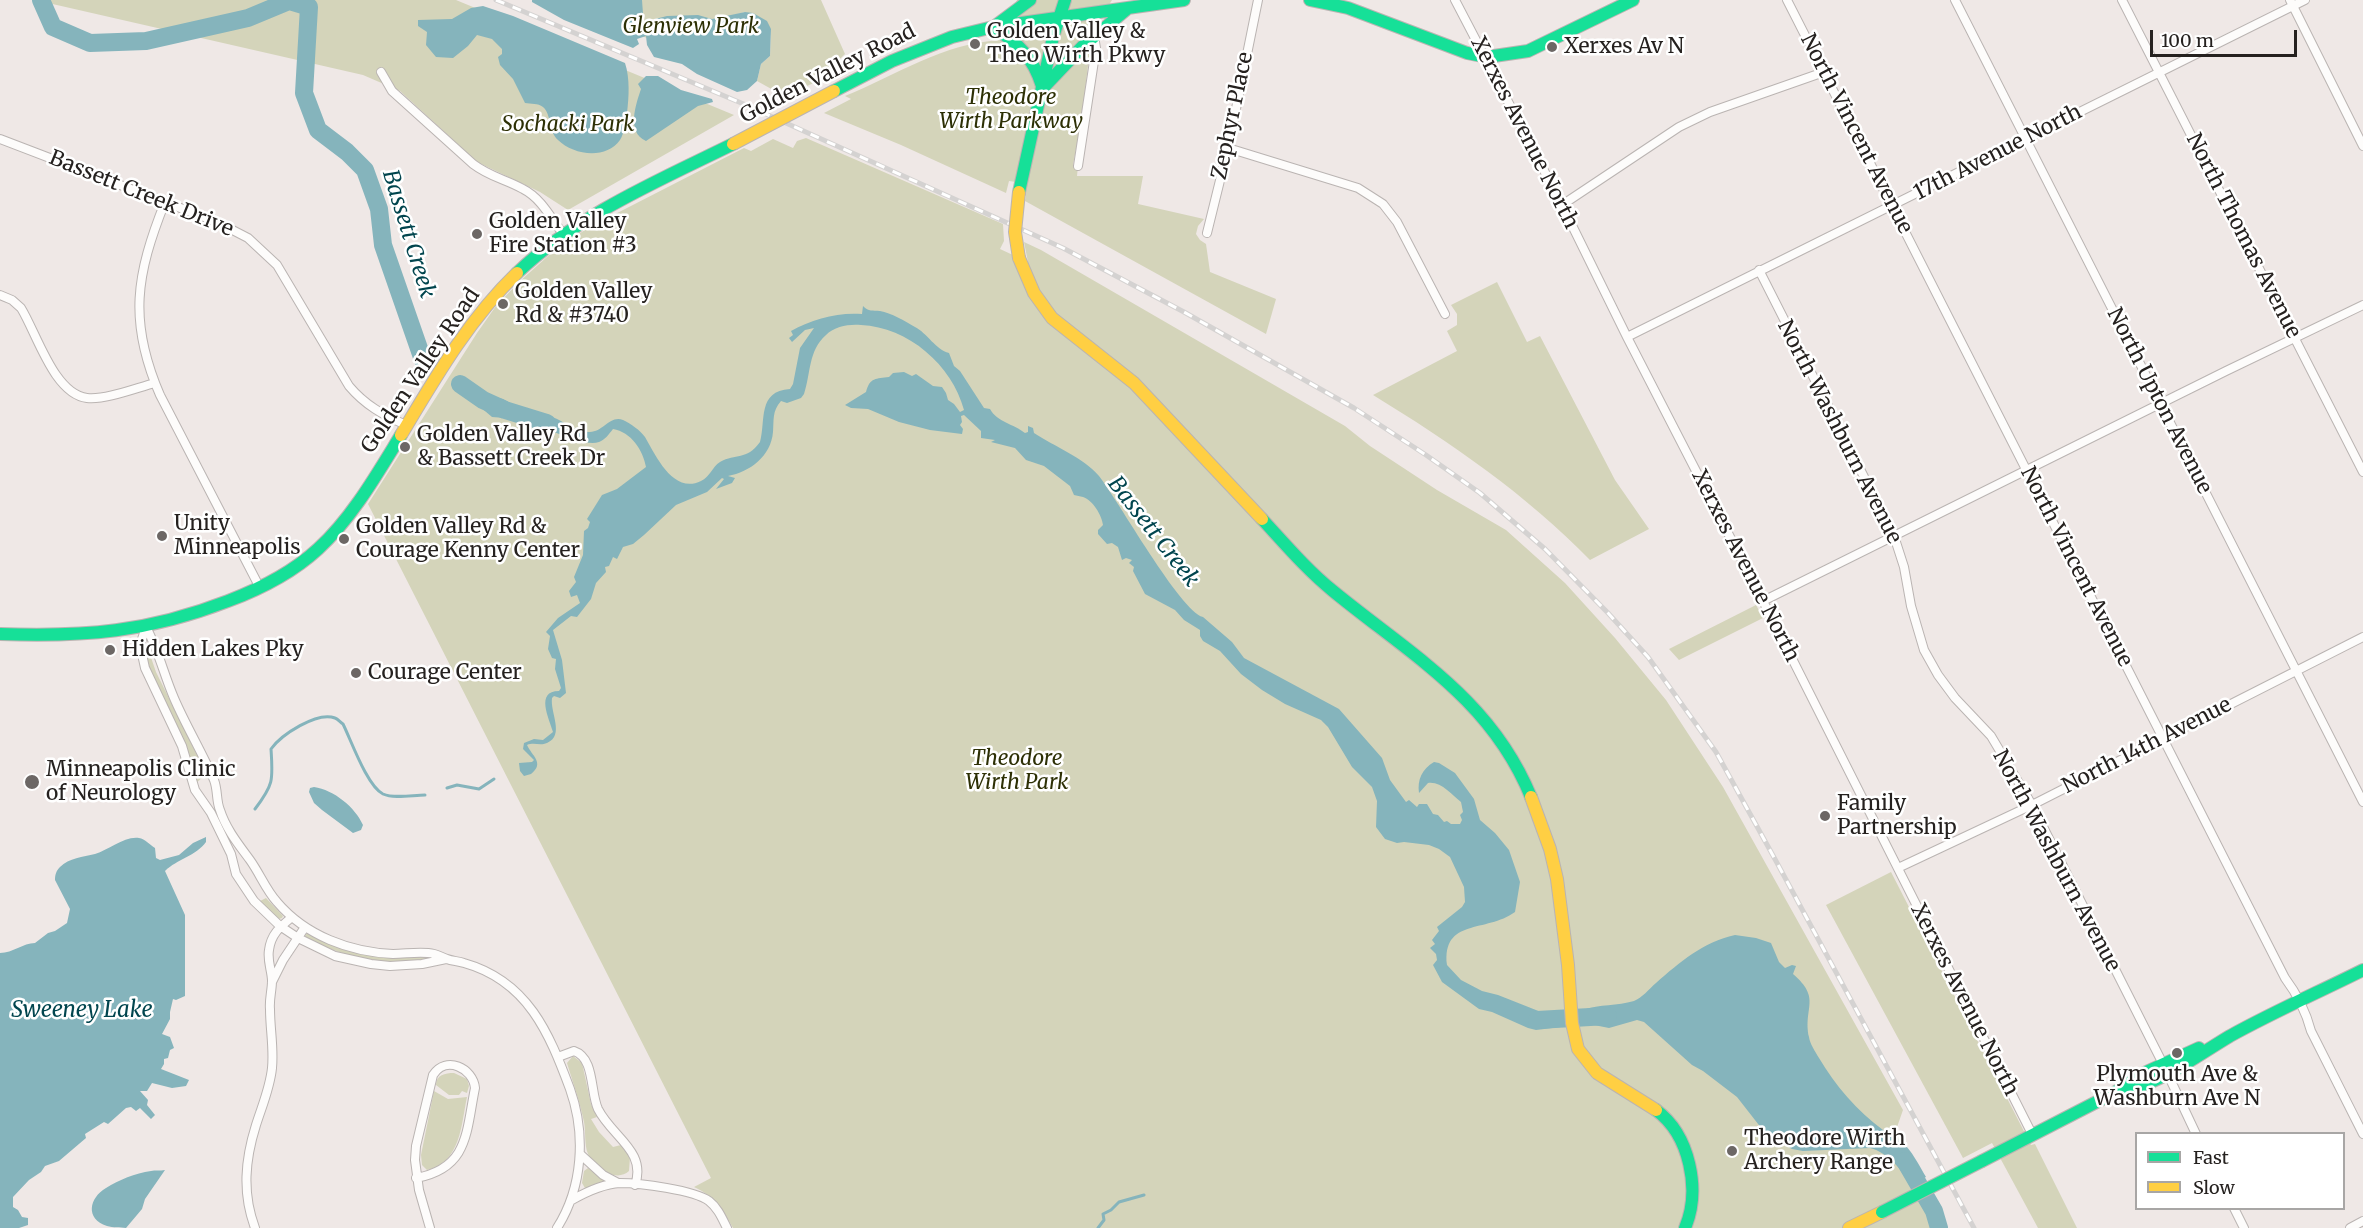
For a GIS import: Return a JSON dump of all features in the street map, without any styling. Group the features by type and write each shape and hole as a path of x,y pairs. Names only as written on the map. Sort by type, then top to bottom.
{"street":[{"path":"1030,0 993,27 1025,50 1038,72 1042,89"},
{"path":"1065,0 1058,18 1019,192 1015,232 1019,258 1034,293 1052,318 1134,383 1319,579 1341,599 1438,672 1469,702 1495,733 1531,795 1551,852 1566,937 1573,1028 1578,1047 1594,1070 1661,1114 1676,1131 1692,1178 1691,1211 1685,1228"},
{"name":"Golden Valley Road","path":"0,634 88,634 146,627 212,608 260,588 298,565 335,531 363,493 482,310 508,281 563,234 603,210 923,47 993,27 1058,18 1127,3 1184,0"},
{"name":"Zephyr Place","path":"1207,232 1228,148 1258,0"},
{"path":"1310,0 1348,8 1467,53 1486,57 1528,51 1626,2"},
{"name":"Xerxes Avenue North","path":"1455,0 1562,205 2032,1134"},
{"name":"North Vincent Avenue","path":"1787,0 2285,978 2300,1002 2311,1031 2363,1134"},
{"name":"North Upton Avenue","path":"1955,0 2363,802"},
{"name":"North Thomas Avenue","path":"2122,0 2363,471"},
{"name":"17th Avenue North","path":"1627,337 2159,72 2291,3 2305,0"},
{"path":"1042,89 1127,3"},
{"path":"2291,3 2363,146"},
{"path":"1078,166 1096,48 1094,36"},
{"path":"381,72 392,91 451,146 486,173 522,188 532,195 563,234"},
{"path":"1562,205 1679,127 1710,112 1824,72"},
{"name":"Bassett Creek Drive","path":"0,139 231,228 264,250 283,274 349,386 375,411 406,425"},
{"path":"1228,148 1344,183 1366,192 1383,204 1397,222 1444,314"},
{"path":"165,202 143,267 139,319 143,346 155,383 260,588"},
{"name":"North Washburn Avenue","path":"1759,270 1894,536 1924,650 1938,675 1955,698 1991,736 2032,805 2195,1132"},
{"path":"0,295 12,300 21,308 57,377 75,395 88,398 100,397 155,383"},
{"path":"1763,601 2363,305"},
{"path":"146,627 154,642 175,700 213,778 219,809 239,847 250,860 267,889 292,917 305,927 333,941 361,950 399,954 433,953 481,970 499,979 518,994 547,1030 578,1117 580,1154 572,1200 557,1228"},
{"path":"146,627 140,645 145,668 182,746 195,790 211,813 231,854 236,874 247,892 280,926 298,938 335,956 371,964 406,966 447,959"},
{"name":"North 14th Avenue","path":"1898,868 2032,805 2363,637"},
{"path":"255,1228 248,1210 245,1189 246,1169 256,1126 270,1086 272,1068 273,1039 270,1009 272,982 268,952 275,931 292,917"},
{"path":"272,982 305,927"},
{"path":"1849,1228 2114,1093 2123,1085 2165,1069 2216,1041 2229,1037 2363,970"},
{"path":"558,1057 574,1051 586,1060 598,1109 635,1155 639,1174 635,1185"},
{"path":"416,1178 446,1168 456,1158 463,1144 475,1088 474,1079 468,1071 455,1066 444,1066 436,1070 433,1075 416,1146 416,1178 430,1228"},
{"path":"580,1154 603,1175 618,1183 698,1195 715,1207 727,1228"},
{"path":"572,1200 592,1190 618,1183"},
{"path":"2235,1210 2244,1228"},
{"path":"2350,1228 2363,1221"}],"green space":[{"name":"Sochacki Park","path":"35,0 456,0 734,115 568,210 540,192 477,162 400,91 363,75"},
{"name":"Glenview Park","path":"557,0 821,0 845,54 816,82 784,96 757,81 761,64 770,56 771,29 745,12 727,17 708,64"},
{"name":"Theodore Wirth Parkway","path":"1017,0 1112,0 1092,32 1082,116 1073,165 1078,166 1077,176 1143,176 1138,204 1204,219 1198,226 1196,234 1206,244 1210,272 1276,299 1266,334 1025,201 1026,196 1014,189 1016,182 1009,181 1006,193 824,113 851,99 845,96 921,61 959,47 1001,40"},
{"name":"Theodore Wirth Park","path":"806,138 1003,224 1004,241 1000,249 1028,262 1024,242 1041,250 1345,426 1370,446 1437,490 1506,530 1565,583 1615,638 1666,700 1723,787 1903,1110 1896,1130 1948,1228 733,1228 717,1204 694,1187 711,1178 368,504 496,306 557,248 588,228 744,148 751,151 773,139 793,148 797,141"},
{"path":"1497,282 1527,342 1540,336 1615,480 1649,529 1590,560 1540,513 1487,471 1431,431 1373,395 1457,351 1447,331 1457,325 1457,314 1451,305"},
{"path":"1756,605 1763,618 1679,660 1669,649"},
{"path":"147,646 156,672 209,779 202,778 196,783 189,754 150,673 144,648"},
{"path":"1891,872 2031,1145 2035,1144 2077,1228 2038,1228 1992,1143 1963,1158 1826,905"},
{"path":"266,898 283,916 282,918 279,919 261,904 260,901"},
{"path":"308,933 357,953 387,957 427,957 429,959 397,963 350,956 306,938 305,935"},
{"path":"573,1056 582,1063 591,1104 597,1117 591,1119 613,1147 621,1145 630,1157 629,1171 624,1174 612,1175 606,1172 588,1154 585,1126 567,1063"},
{"path":"454,1073 467,1079 469,1086 467,1093 462,1091 459,1095 449,1095 436,1085 442,1075"},
{"path":"434,1091 448,1099 467,1097 461,1130 453,1151 438,1166 427,1170 422,1165 421,1155"},
{"path":"588,1168 607,1182 585,1188 582,1183 584,1171"}],"water":[{"path":"532,0 642,0 644,28 655,19 667,16 698,15 712,19 745,12 753,13 767,21 771,29 770,56 761,64 757,81 747,90 737,92 697,74 682,64 654,57 647,45 646,36 637,39 639,44 633,48 564,20"},
{"path":"483,6 513,16 625,63 629,88 627,116 620,140 614,146 607,151 589,153 572,149 558,140 546,110 539,105 525,103 513,79 500,65 498,57 502,54 502,49 492,39 477,35 453,58 436,57 426,45 427,32 418,26 418,20 452,19 471,8"},
{"path":"646,76 658,76 681,90 712,99 713,102 698,106 646,141 636,131 634,117 641,89 638,84"},
{"path":"863,306 907,322 940,349 949,353 954,366 960,371 984,408 990,409 1001,420 1025,433 1028,432 1028,426 1033,428 1034,433 1092,469 1108,489 1165,576 1193,610 1232,642 1244,658 1339,709 1382,758 1390,780 1406,802 1409,800 1417,807 1419,804 1427,804 1433,814 1438,815 1444,822 1460,824 1462,820 1460,815 1463,812 1461,802 1446,789 1437,784 1428,783 1419,793 1421,775 1434,762 1455,773 1474,799 1480,820 1509,850 1520,882 1515,912 1491,923 1459,933 1451,940 1447,950 1447,965 1461,980 1482,991 1541,1012 1560,1011 1561,1027 1536,1030 1528,1028 1492,1012 1479,1009 1442,982 1433,965 1437,960 1436,954 1430,948 1435,944 1432,940 1439,931 1437,927 1465,902 1464,887 1450,857 1429,845 1397,843 1385,839 1376,827 1377,801 1372,787 1352,767 1328,727 1321,720 1285,704 1262,690 1241,674 1220,651 1203,641 1200,630 1184,620 1175,610 1145,594 1133,571 1134,567 1129,563 1132,560 1126,558 1122,560 1118,547 1112,543 1107,544 1098,534 1098,530 1103,525 1099,513 1090,501 1074,495 1070,486 1044,466 1026,460 1015,448 991,442 995,440 981,438 981,431 964,415 961,416 960,425 963,429 962,434 930,430 899,422 868,409 851,408 845,405 866,392 869,384 874,380 889,377 893,373 904,372 912,376 916,374 933,386 942,387 948,400 960,412 964,410 949,378 926,351 895,333 878,327 847,325 826,335 813,355 804,394 801,398 787,403 781,401 776,408 771,441 758,462 744,471 728,476 735,478 732,483 716,489 724,479 722,478 707,492 676,505 633,544 623,547 617,559 613,557 609,566 605,567 606,572 596,583 591,599 577,617 571,616 553,630 562,660 566,693 560,698 554,696 552,698 556,729 552,739 544,744 527,745 537,766 531,774 524,776 520,771 519,763 534,760 523,749 524,743 534,739 543,740 553,732 547,713 546,700 547,695 561,688 555,669 556,659 552,658 548,649 550,636 546,632 558,618 580,603 577,595 571,597 569,591 576,582 574,577 583,555 584,531 590,522 587,519 602,495 617,489 646,467 635,443 619,431 613,429 599,442 582,442 523,419 525,413 538,417 552,417 585,432 595,431 614,420 623,420 643,434 666,471 674,478 691,484 701,481 720,462 750,452 760,442 768,401 779,391 790,389 800,348 814,328 805,330 792,342 789,338 793,335 791,331 825,317 862,314"},
{"path":"462,381 474,386 485,395 503,399 521,409 518,419 492,417 458,388"},
{"path":"314,787 343,800 359,818 363,825 361,830 353,833 314,803 309,792 310,788"},
{"name":"Sweeney Lake","path":"206,837 206,842 202,847 165,871 185,915 185,996 173,999 170,1019 162,1034 170,1037 174,1048 170,1050 168,1058 164,1059 161,1069 189,1080 186,1086 172,1088 152,1083 147,1091 140,1091 148,1100 147,1105 155,1115 151,1119 140,1108 136,1111 131,1107 126,1108 108,1124 104,1122 85,1134 86,1138 59,1161 45,1166 13,1197 13,1207 22,1217 28,1218 28,1225 19,1228 0,1228 0,953 35,943 67,923 70,909 55,880 58,870 64,864 133,838 139,838 155,848 156,858 160,860 179,855 193,843"},
{"path":"1735,935 1771,943 1779,962 1785,968 1796,966 1793,974 1807,990 1809,997 1809,1037 1819,1058 1839,1088 1856,1106 1873,1123 1906,1146 1926,1177 1911,1184 1888,1158 1870,1148 1803,1151 1792,1149 1762,1129 1737,1097 1692,1065 1644,1022 1637,1020 1609,1028 1584,1023 1583,1010 1637,1000 1692,954 1713,942"},
{"path":"165,1170 145,1199 142,1209 126,1228 107,1226 95,1219 92,1208 100,1192 133,1175"},
{"path":"1935,1199 1948,1228 1931,1228 1928,1209 1924,1204"}],"waterway":[{"name":"Bassett Creek","path":"41,0 53,27 90,43 146,41 248,18 289,1 309,7 304,93 318,130 347,152 365,170 379,209 383,245 423,360"},
{"name":"Bassett Creek","path":"460,384 483,400 505,410 547,423"},
{"path":"255,809 271,781 271,749 291,731 309,721 327,717 336,718 343,724 365,773 383,794 425,795"},
{"path":"447,788 457,785 479,789 494,779"},
{"name":"Bassett Creek","path":"1537,1020 1608,1016"},
{"name":"Bassett Creek","path":"1905,1161 1934,1211 1939,1228"},
{"path":"1098,1228 1104,1220 1103,1214 1119,1202 1144,1195"}],"railway":[{"path":"496,0 746,105 1063,248 1184,312 1354,408 1480,493 1545,549 1608,613 1648,657 1716,752 1974,1228"}],"traffic: fast":[{"path":"995,26 1030,0"},
{"path":"1019,192 1053,37 1065,0"},
{"path":"834,91 892,61 952,37 993,27 1184,0"},
{"path":"1310,0 1348,8 1467,53 1487,57 1528,51 1633,0"},
{"path":"1042,89 1083,46 1127,9"},
{"path":"993,27 1024,52 1034,67 1042,86"},
{"path":"517,273 566,233 593,216 620,200 733,144"},
{"path":"0,634 88,633 143,626 199,611 264,586 297,566 318,549 342,524 401,435"},
{"path":"1262,519 1323,583 1419,658 1471,706 1494,732 1514,763 1531,797"},
{"path":"2114,1093 2160,1078 2246,1027 2363,970"},
{"path":"1982,1161 2114,1093 2144,1073 2199,1048"},
{"path":"1656,1110 1677,1134 1689,1164 1692,1197 1685,1228"},
{"path":"1882,1212 1982,1161"}],"traffic: slow":[{"path":"733,144 834,91"},
{"path":"1019,192 1015,232 1019,258"},
{"path":"1019,258 1034,293 1052,318 1134,383 1262,519"},
{"path":"401,435 468,329 517,273"},
{"path":"1531,797 1550,849 1557,879 1568,965 1572,1023 1578,1049 1597,1073 1656,1110"},
{"path":"1849,1228 1882,1212"}],"place":[{"name":"Golden Valley & Theo Wirth Pkwy","path":"975,44"},
{"name":"Xerxes Av N","path":"1552,47"},
{"name":"Golden Valley Fire Station #3","path":"477,234"},
{"name":"Golden Valley Rd & #3740","path":"503,304"},
{"name":"Golden Valley Rd & Bassett Creek Dr","path":"405,447"},
{"name":"Unity Minneapolis","path":"162,536"},
{"name":"Golden Valley Rd & Courage Kenny Center","path":"344,539"},
{"name":"Hidden Lakes Pky","path":"110,650"},
{"name":"Courage Center","path":"356,673"},
{"name":"Minneapolis Clinic of Neurology","path":"32,782"},
{"name":"Family Partnership","path":"1825,816"},
{"name":"Plymouth Ave & Washburn Ave N","path":"2177,1053"},
{"name":"Theodore Wirth Archery Range","path":"1732,1151"}]}
